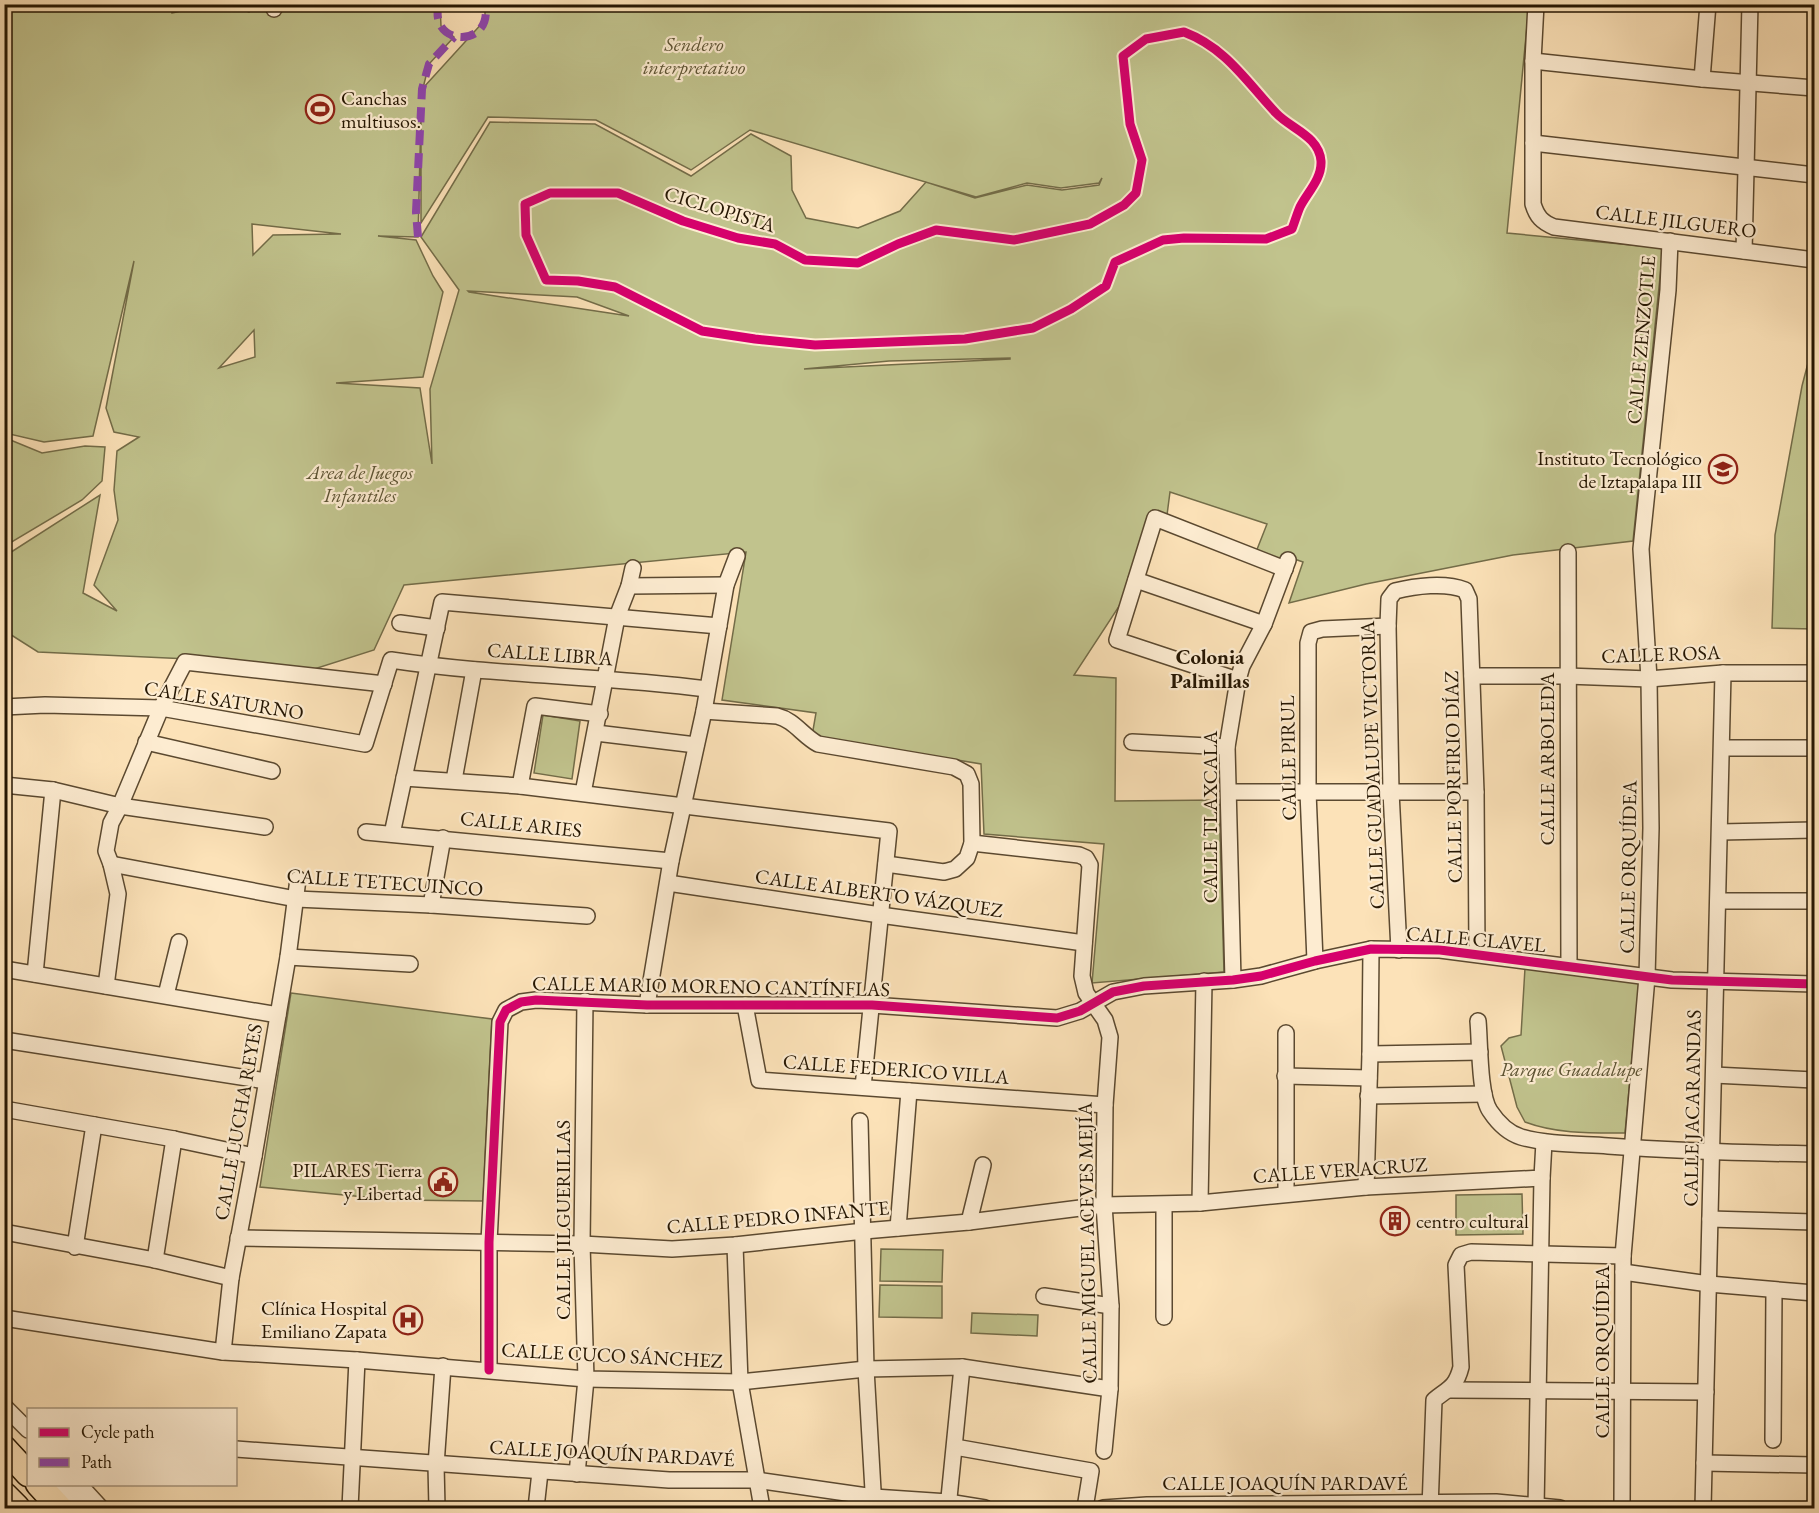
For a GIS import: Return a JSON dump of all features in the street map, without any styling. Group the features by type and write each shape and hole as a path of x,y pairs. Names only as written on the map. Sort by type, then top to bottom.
{"highway":[{"path":"4,1448 27,1473"},
{"path":"43,1486 66,1491"},
{"path":"4,1496 16,1509"}],"street":[{"path":"1536,4 1533,143 1815,175"},
{"path":"1702,80 1708,4"},
{"path":"1743,251 1750,4"},
{"path":"1533,61 1702,80 1815,88"},
{"name":"CALLE JILGUERO","path":"1533,143 1533,204 1542,222 1554,227 1815,260"},
{"name":"CALLE ZENZOTLE","path":"1641,549 1668,290 1670,241"},
{"name":"CALLE TLAXCALA","path":"1136,580 1155,518 1286,564 1264,624 1242,666 1227,747 1230,792 1233,980"},
{"name":"CALLE ORQUÍDEA","path":"1622,1509 1623,1264 1647,977 1651,828 1649,679 1641,549"},
{"name":"CALLE ARBOLEDA","path":"1568,552 1569,966"},
{"path":"647,1005 671,861 704,711 726,585 737,556"},
{"path":"583,793 607,679 617,617 633,568"},
{"path":"1238,680 1117,640 1136,580 1264,624"},
{"path":"629,586 726,585"},
{"name":"CALLE GUADALUPE VICTORIA","path":"1398,950 1391,792 1389,600 1395,591 1405,588 1454,585 1465,590 1469,599"},
{"name":"CALLE PORFIRIO DÍAZ","path":"1469,599 1476,792 1477,954"},
{"path":"392,834 442,602 719,626"},
{"path":"400,623 437,628"},
{"name":"CALLE PIRUL","path":"1315,961 1308,792 1308,643 1311,632 1322,629 1388,626"},
{"name":"CALLE LIBRA","path":"384,684 391,660 428,666 707,688"},
{"path":"106,986 118,894 106,851 111,823 161,708 185,662 384,684"},
{"path":"454,780 474,670"},
{"name":"CALLE ROSA","path":"1472,676 1649,679 1724,673 1815,673"},
{"name":"CALLE JACARANDAS","path":"1703,1509 1724,673"},
{"name":"CALLE SATURNO","path":"4,707 45,705 161,708 365,744 384,684"},
{"path":"520,786 535,706 600,714"},
{"path":"704,711 788,718 807,738 818,744 954,767 967,774 971,784 972,843 967,858 955,869 944,873 886,864"},
{"path":"596,733 696,745"},
{"path":"146,742 272,771"},
{"path":"1132,742 1227,747"},
{"path":"1722,748 1815,748"},
{"path":"404,778 520,786 889,831 863,1087"},
{"path":"4,785 53,790 120,806 265,827"},
{"path":"35,974 53,790"},
{"path":"1230,792 1476,792"},
{"path":"1720,832 1815,830"},
{"name":"CALLE ARIES","path":"366,832 671,861"},
{"path":"431,905 443,838"},
{"name":"CALLE MIGUEL ACEVES MEJÍA","path":"972,843 1078,855 1086,858 1090,866 1082,976 1086,993 1105,1020 1110,1037 1105,1105 1104,1205 1111,1306 1110,1389 1104,1451"},
{"name":"CALLE TETECUINCO","path":"111,864 296,899 431,905 587,916"},
{"name":"CALLE LUCHA REYES","path":"223,1352 231,1278 288,957 298,879"},
{"name":"CALLE ALBERTO VÁZQUEZ","path":"668,883 1084,943"},
{"path":"1718,901 1815,901"},
{"path":"166,995 178,942"},
{"path":"1365,1187 1371,950"},
{"name":"CALLE CLAVEL","path":"1095,1003 1113,993 1144,986 1261,976 1315,961 1371,950 1440,950 1647,977 1815,984"},
{"path":"288,957 410,964"},
{"path":"4,969 278,1015"},
{"path":"1200,1203 1204,981"},
{"name":"CALLE MARIO MORENO CANTÍNFLAS","path":"489,1370 489,1242 500,1022 506,1010 521,1002 585,1001 647,1005 872,1005 1057,1018 1080,1011 1095,1003"},
{"name":"CALLE JILGUERILLAS","path":"577,1474 586,1379 582,1244 585,1001"},
{"name":"CALLE FEDERICO VILLA","path":"745,1005 759,1080 1105,1105"},
{"path":"1478,1021 1484,1094 1488,1109 1509,1132 1521,1137 1544,1142 1633,1148 1815,1154"},
{"path":"1286,1033 1286,1194"},
{"path":"4,1040 266,1081"},
{"path":"1370,1054 1480,1052"},
{"path":"1714,1075 1815,1080"},
{"path":"1286,1076 1369,1078"},
{"path":"898,1228 909,1091"},
{"path":"1368,1096 1484,1094"},
{"path":"4,1108 254,1156"},
{"path":"860,1121 866,1369 874,1503"},
{"path":"75,1246 94,1125"},
{"path":"155,1260 174,1139"},
{"path":"1536,1507 1544,1142"},
{"path":"969,1222 983,1165"},
{"name":"CALLE VERACRUZ","path":"1104,1205 1200,1203 1365,1187 1542,1178"},
{"name":"CALLE PEDRO INFANTE","path":"238,1238 582,1244 672,1249 969,1222 1104,1205"},
{"path":"1164,1205 1164,1317"},
{"path":"1710,1219 1815,1222"},
{"path":"4,1232 155,1260 231,1278"},
{"path":"735,1245 740,1382 762,1509"},
{"path":"1430,1505 1434,1400 1450,1390 1458,1379 1461,1367 1456,1265 1461,1255 1471,1252 1540,1254 1623,1264 1709,1284 1815,1293"},
{"path":"1773,1440 1774,1290"},
{"path":"1044,1296 1111,1306"},
{"name":"CALLE CUCO SÁNCHEZ","path":"4,1318 223,1352 443,1366 586,1379 740,1382 866,1369 962,1366 1110,1389"},
{"path":"350,1509 357,1360"},
{"path":"436,1509 436,1465 443,1366"},
{"path":"948,1505 962,1366"},
{"path":"1450,1390 1706,1392"},
{"path":"4,1406 27,1429"},
{"path":"955,1447 1090,1470 1085,1509"},
{"name":"CALLE JOAQUÍN PARDAVÉ","path":"237,1449 669,1480 756,1480 874,1503 948,1505 985,1509"},
{"path":"1704,1463 1815,1465"},
{"path":"537,1509 540,1472"},
{"path":"66,1491 85,1509"},
{"path":"66,1491 101,1509"},
{"name":"CALLE JOAQUÍN PARDAVÉ","path":"1103,1509 1147,1505 1430,1505 1496,1502 1560,1509"}],"green space":[{"path":"211,4 233,5 249,12 256,4 440,5 441,26 454,37 429,64 423,88 485,20 485,5 1529,5 1507,233 1663,248 1633,541 1513,555 1366,584 1289,603 1303,562 1283,555 1281,559 1256,552 1267,524 1170,492 1167,515 1153,510 1133,585 1074,675 1116,678 1115,801 1219,800 1224,972 1092,983 1104,844 984,834 981,764 812,736 816,713 722,700 746,552 404,585 374,650 308,671 189,659 38,652 5,631 5,556 100,495 83,593 117,611 94,585 118,520 114,490 117,451 139,437 114,432 106,408 134,261 93,436 44,442 5,433 5,5 171,5 172,13","holes":["421,114 421,223 488,117 596,120 691,170 750,130 926,182 900,211 858,228 806,218 792,190 791,156 751,134 691,176 595,124 490,122 421,237 459,290 430,389 432,464 420,388 336,383 423,377 443,292 416,240 378,236 418,237","1102,178 1099,185 1062,190 1027,185 975,198 932,184 976,197 1027,183 1061,188 1099,183","252,224 341,234 273,235 253,255","469,292 577,297 629,316","254,330 255,357 219,368","1010,358 804,369 889,361"]},
{"path":"1814,340 1814,629 1772,628 1775,535 1802,386"},
{"path":"8,439 42,453 85,446 105,447 102,481 82,500 5,546 4,441"},
{"path":"543,715 580,721 572,779 534,773"},
{"name":"Parque Guadalupe","path":"1525,968 1639,983 1625,1133 1562,1131 1525,1122 1517,1107 1501,1046 1509,1038 1521,1035"},
{"path":"291,993 492,1019 483,1201 397,1200 260,1187"},
{"path":"1522,1194 1523,1234 1456,1235 1456,1195"},
{"path":"881,1249 943,1250 942,1282 880,1281"},
{"path":"880,1285 942,1286 942,1318 879,1317"},
{"path":"972,1313 1038,1315 1037,1336 971,1333"}],"marked path":[{"path":"439,4 438,18 442,28 451,35 461,37 471,35 480,29 485,19 485,4"},
{"path":"418,237 416,212 422,89 429,64 454,37"}],"cycle path":[{"name":"CICLOPISTA","path":"1184,32 1224,56 1282,119 1310,139 1319,152 1321,161 1321,168 1314,186 1300,207 1292,229 1266,239 1163,240 1115,262 1106,286 1071,309 1033,328 965,339 815,345 702,331 615,287 578,281 546,280 526,235 525,204 550,193 618,193 683,221 738,238 775,244 805,260 858,263 898,244 936,230 1014,240 1090,224 1124,205 1136,193 1142,160 1130,124 1123,56 1146,39 1184,32"},
{"path":"489,1370 489,1242 500,1022 506,1010 521,1002 536,1000 647,1005 872,1005 1057,1018 1080,1011 1113,992 1144,986 1261,976 1371,949 1440,950 1672,980 1814,984"}],"place":[{"name":"Canchas multiusos.","path":"320,109"},
{"name":"Instituto Tecnológico de Iztapalapa III","path":"1723,469"},
{"name":"PILARES Tierra y Libertad","path":"443,1182"},
{"name":"centro cultural","path":"1395,1221"},
{"name":"Clínica Hospital Emiliano Zapata","path":"408,1320"}],"district":[{"name":"Colonia Palmillas","path":"1210,668"}],"park label":[{"name":"Sendero interpretativo","path":"694,56"},
{"name":"Area de Juegos Infantiles","path":"360,484"}]}
